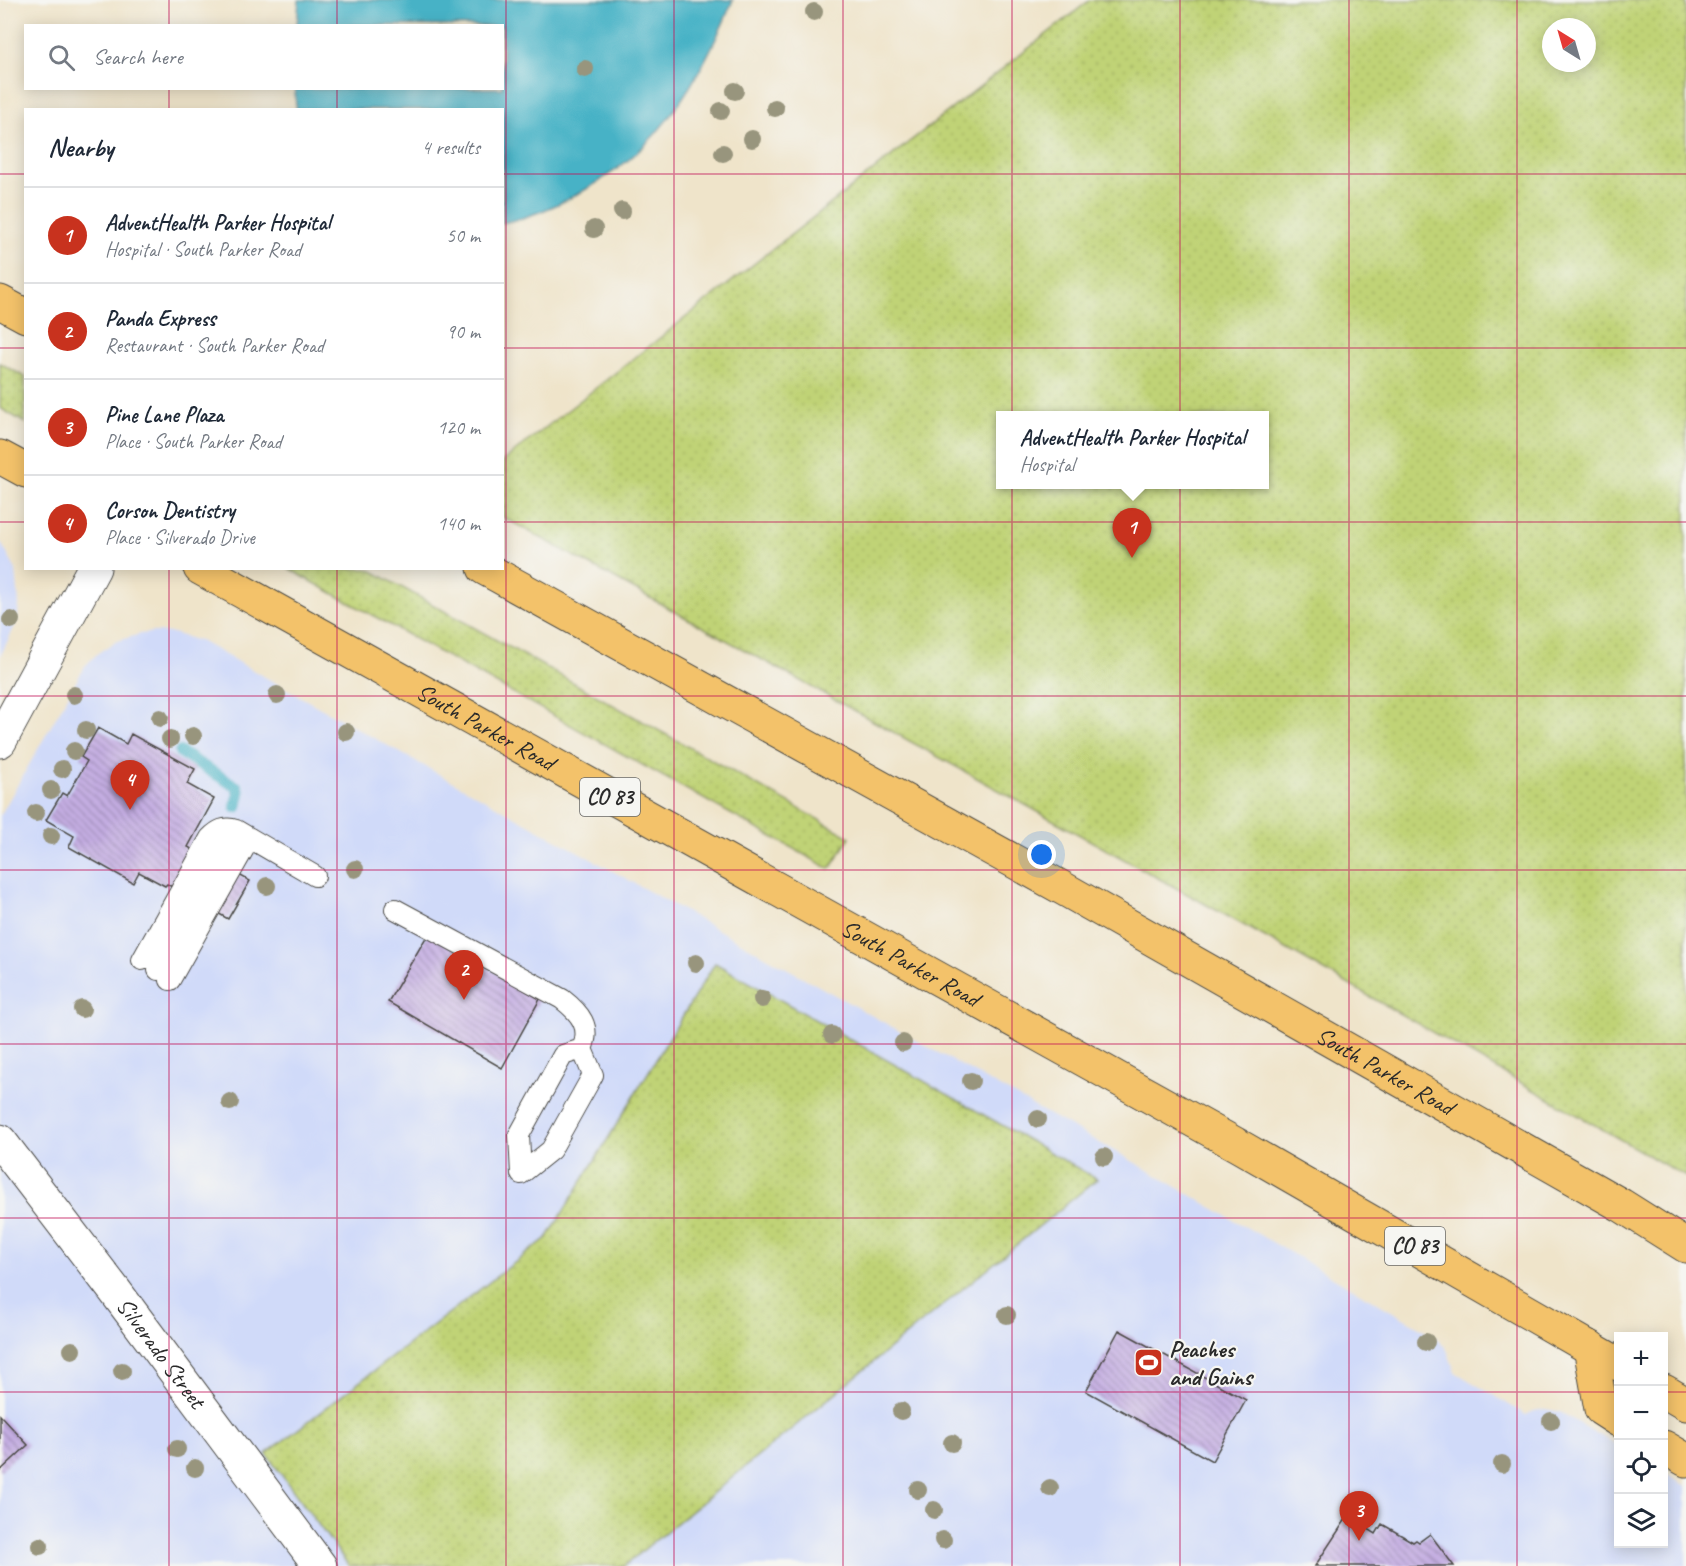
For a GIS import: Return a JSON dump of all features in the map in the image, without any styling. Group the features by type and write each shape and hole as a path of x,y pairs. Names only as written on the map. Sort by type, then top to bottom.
{"highway":[{"path":"0,302 24,315"},
{"path":"0,457 24,470"},
{"name":"South Parker Road","path":"204,570 1229,1140 1614,1362"},
{"name":"South Parker Road","path":"488,570 1066,890 1621,1205 1686,1246"},
{"path":"1590,1347 1601,1410 1614,1418"},
{"path":"1668,1393 1686,1404"},
{"path":"1668,1449 1686,1460"}],"street":[{"path":"0,741 93,570"},
{"name":"Silverado Street","path":"0,1142 115,1291 320,1566"}],"lane":[{"path":"157,970 243,834 315,876"},
{"path":"395,909 562,999 571,1006 584,1024 587,1036 582,1049 593,1075 551,1150 521,1174 519,1135 563,1055 582,1049"}],"shaded area":[{"path":"0,541 16,570 19,604 17,621 0,657"},
{"path":"173,633 202,642 1125,1157 1424,1330 1440,1341 1447,1350 1455,1372 1526,1415 1545,1409 1560,1412 1614,1444 1614,1548 1668,1548 1668,1475 1686,1486 1686,1566 0,1566 0,816 85,666 98,653 115,642 140,634"}],"green space":[{"path":"1090,0 1686,0 1686,1177 1276,943 504,518 504,460"},
{"path":"0,363 24,376 24,422 0,408"},
{"path":"291,570 371,570 850,837 830,869"},
{"path":"715,963 1097,1179 624,1566 349,1566 266,1454 548,1237"}],"water":[{"path":"299,0 733,0 695,78 671,115 642,148 612,173 577,195 540,212 504,223 504,108 296,108 295,90 504,90 504,24 297,24"}],"building":[{"path":"98,728 126,744 131,734 195,769 187,784 214,799 188,847 250,881 228,919 167,884 165,886 139,872 133,883 69,847 74,836 46,820 62,793 67,796 87,761 81,757"},
{"path":"428,934 540,999 502,1068 388,1002"},
{"path":"1119,1330 1246,1400 1212,1461 1086,1391"},
{"path":"0,1415 28,1445 0,1471"},
{"path":"1348,1516 1376,1534 1382,1524 1413,1542 1416,1540 1419,1542 1430,1534 1454,1566 1315,1566"}],"waterway":[{"path":"180,752 237,787 239,793 236,807"}],"place":[{"name":"AdventHealth Parker Hospital","path":"1132,558"},
{"name":"Corson Dentistry","path":"130,810"},
{"name":"Panda Express","path":"464,1000"},
{"name":"Peaches and Gains","path":"1148,1363"},
{"name":"Pine Lane Plaza","path":"1359,1541"}]}
